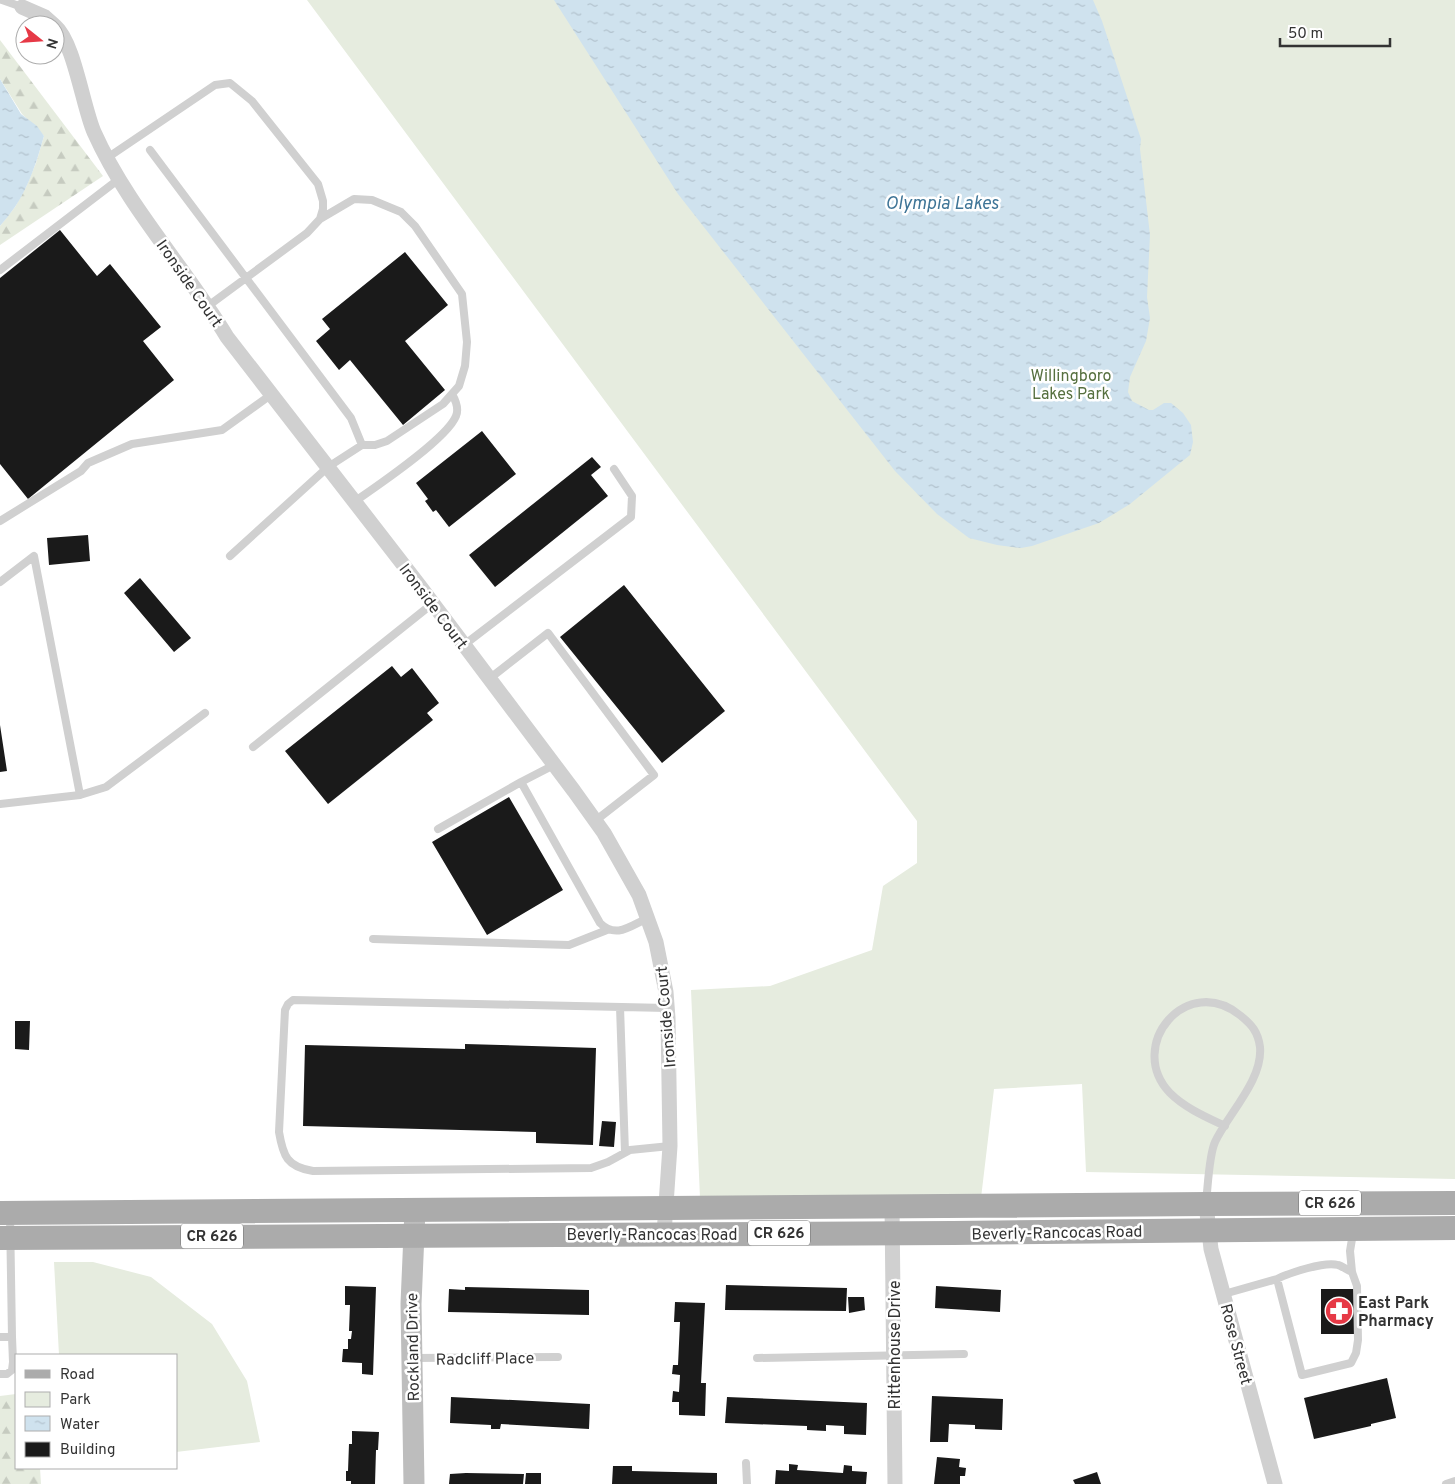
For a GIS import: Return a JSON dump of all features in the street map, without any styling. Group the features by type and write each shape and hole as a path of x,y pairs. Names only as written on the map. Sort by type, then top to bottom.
{"main road":[{"name":"Beverly-Rancocas Road","path":"5,1213 1455,1203"},
{"name":"Beverly-Rancocas Road","path":"5,1238 1455,1228"}],"street":[{"name":"Ironside Court","path":"22,7 40,15"},
{"name":"Ironside Court","path":"65,41 94,130 107,158 146,222 208,306 227,337 554,765 595,821 628,874 648,918 661,967 667,1008 670,1071 670,1146 664,1234"},
{"name":"Rose Street","path":"1206,1204 1212,1249 1275,1484"},
{"name":"Rittenhouse Drive","path":"892,1206 895,1484"},
{"name":"Rockland Drive","path":"414,1484 411,1304 415,1210"}],"lane":[{"path":"2,0 22,7"},
{"path":"107,158 215,85 230,83 252,101 318,184 323,201 320,219"},
{"path":"150,150 350,418 362,445"},
{"path":"0,270 119,179"},
{"path":"208,306 307,233 320,219 354,199 372,200 401,212 415,226 462,294 467,342 465,366 459,386 443,404 387,441 376,445 362,445 328,468 230,556"},
{"path":"0,521 81,471 88,463 132,444 222,430 272,394"},
{"path":"354,502 436,440 450,427 457,415 456,402 452,394"},
{"path":"464,645 631,517 632,496 614,469"},
{"path":"0,582 34,556 80,795"},
{"path":"253,747 432,604"},
{"path":"489,679 548,634 654,775 595,821"},
{"path":"0,804 80,795 106,787 205,713"},
{"path":"438,829 554,765"},
{"path":"521,782 600,923 607,930"},
{"path":"373,939 569,945 607,930 619,931 648,918"},
{"path":"667,1008 293,1000 285,1010 279,1132 282,1147 289,1162 300,1169 313,1171 592,1168 630,1150 670,1146"},
{"path":"1206,1204 1214,1143 1225,1126 1248,1090 1257,1069 1260,1048 1254,1027 1237,1012 1214,1002 1191,1004 1172,1015 1159,1034 1154,1057 1158,1077 1170,1093 1190,1108 1225,1126"},
{"path":"620,1007 625,1152"},
{"path":"0,1374 7,1374 12,1370 13,1362 5,1213"},
{"path":"1277,1279 1302,1375 1351,1363 1356,1353 1358,1340 1358,1286 1352,1272 1350,1251 1354,1229"},
{"path":"1224,1294 1326,1264 1338,1265 1352,1272"},
{"path":"0,1337 12,1337"},
{"path":"756,1358 964,1354"},
{"name":"Radcliff Place","path":"412,1358 558,1357"},
{"path":"746,1464 747,1484"},
{"path":"1446,1484 1455,1481"}],"green space":[{"name":"Willingboro Lakes Park","path":"307,0 1455,0 1455,1179 1086,1172 1082,1084 994,1089 981,1198 700,1198 691,990 770,986 872,950 883,886 917,863 917,821"},
{"path":"0,40 15,60 15,65 19,65 103,176 0,245 0,226 15,207 26,187 44,136 22,114 0,79"},
{"path":"54,1262 93,1262 151,1277 212,1324 247,1381 260,1442 178,1452 178,1354 59,1354"},
{"path":"15,1394 15,1469 40,1469 41,1484 0,1484 0,1396"}],"water":[{"name":"Olympia Lakes","path":"554,0 1093,0 1102,21 1141,139 1140,149 1150,235 1147,297 1150,318 1146,341 1130,377 1128,392 1132,401 1149,410 1153,410 1164,403 1171,403 1183,413 1191,425 1193,442 1190,455 1130,504 1099,523 1021,548 997,545 969,538 937,514 895,471 678,194"},
{"path":"0,79 21,114 37,126 44,136 24,191 15,207 0,226"}],"building":[{"path":"60,230 97,276 110,264 161,327 143,341 174,380 28,499 0,464 0,278"},
{"path":"405,252 448,305 405,341 445,390 403,425 350,360 339,370 316,341 330,329 322,319"},
{"path":"482,431 516,474 449,527 436,510 433,512 425,501 428,499 416,483"},
{"path":"592,457 601,467 591,475 608,496 495,587 469,555"},
{"path":"88,535 90,561 49,565 47,538"},
{"path":"140,578 191,638 174,652 124,593"},
{"path":"624,585 725,711 662,763 560,637"},
{"path":"392,666 401,677 412,668 439,703 427,713 433,720 328,804 285,751"},
{"path":"0,725 7,771 0,772"},
{"path":"509,797 563,890 487,935 432,842"},
{"path":"15,1021 30,1021 29,1050 15,1049"},
{"path":"465,1044 596,1048 593,1145 536,1143 536,1132 303,1126 305,1045 465,1049"},
{"path":"602,1121 616,1122 614,1147 599,1146"},
{"path":"726,1285 847,1288 846,1311 725,1310"},
{"path":"345,1286 376,1287 373,1375 362,1374 362,1363 342,1362 343,1349 348,1349 348,1339 351,1339 352,1331 349,1331 350,1305 345,1305"},
{"path":"936,1286 1001,1290 1000,1312 935,1308"},
{"path":"465,1287 589,1290 589,1315 448,1312 449,1289 465,1290"},
{"path":"1321,1289 1356,1289 1356,1334 1321,1334"},
{"path":"848,1297 864,1297 865,1310 849,1313"},
{"path":"675,1302 705,1303 701,1383 706,1383 705,1416 679,1415 679,1402 672,1402 673,1391 679,1392 680,1375 672,1374 673,1365 678,1365 680,1322 674,1322"},
{"path":"1387,1378 1396,1418 1371,1424 1371,1426 1314,1439 1304,1398"},
{"path":"932,1396 1003,1399 1002,1430 975,1429 975,1425 949,1424 948,1442 930,1442"},
{"path":"451,1397 590,1404 589,1429 501,1424 500,1429 491,1429 491,1425 450,1423"},
{"path":"727,1397 867,1403 866,1435 844,1434 844,1426 826,1425 826,1431 807,1430 807,1426 725,1423"},
{"path":"352,1431 379,1432 378,1450 376,1450 375,1484 351,1484 351,1481 346,1481 349,1444 352,1444"},
{"path":"937,1457 960,1459 959,1467 966,1468 965,1476 960,1476 960,1484 934,1484"},
{"path":"789,1464 798,1465 797,1470 843,1473 844,1465 852,1466 852,1471 867,1472 866,1484 775,1484 776,1470 789,1471"},
{"path":"613,1466 632,1466 632,1471 717,1473 717,1484 612,1484"},
{"path":"1097,1472 1101,1484 1075,1484 1073,1480"},
{"path":"526,1473 541,1473 541,1484 525,1484"},
{"path":"450,1474 524,1474 523,1484 449,1484"}],"place":[{"name":"East Park Pharmacy","path":"1339,1311"}]}
